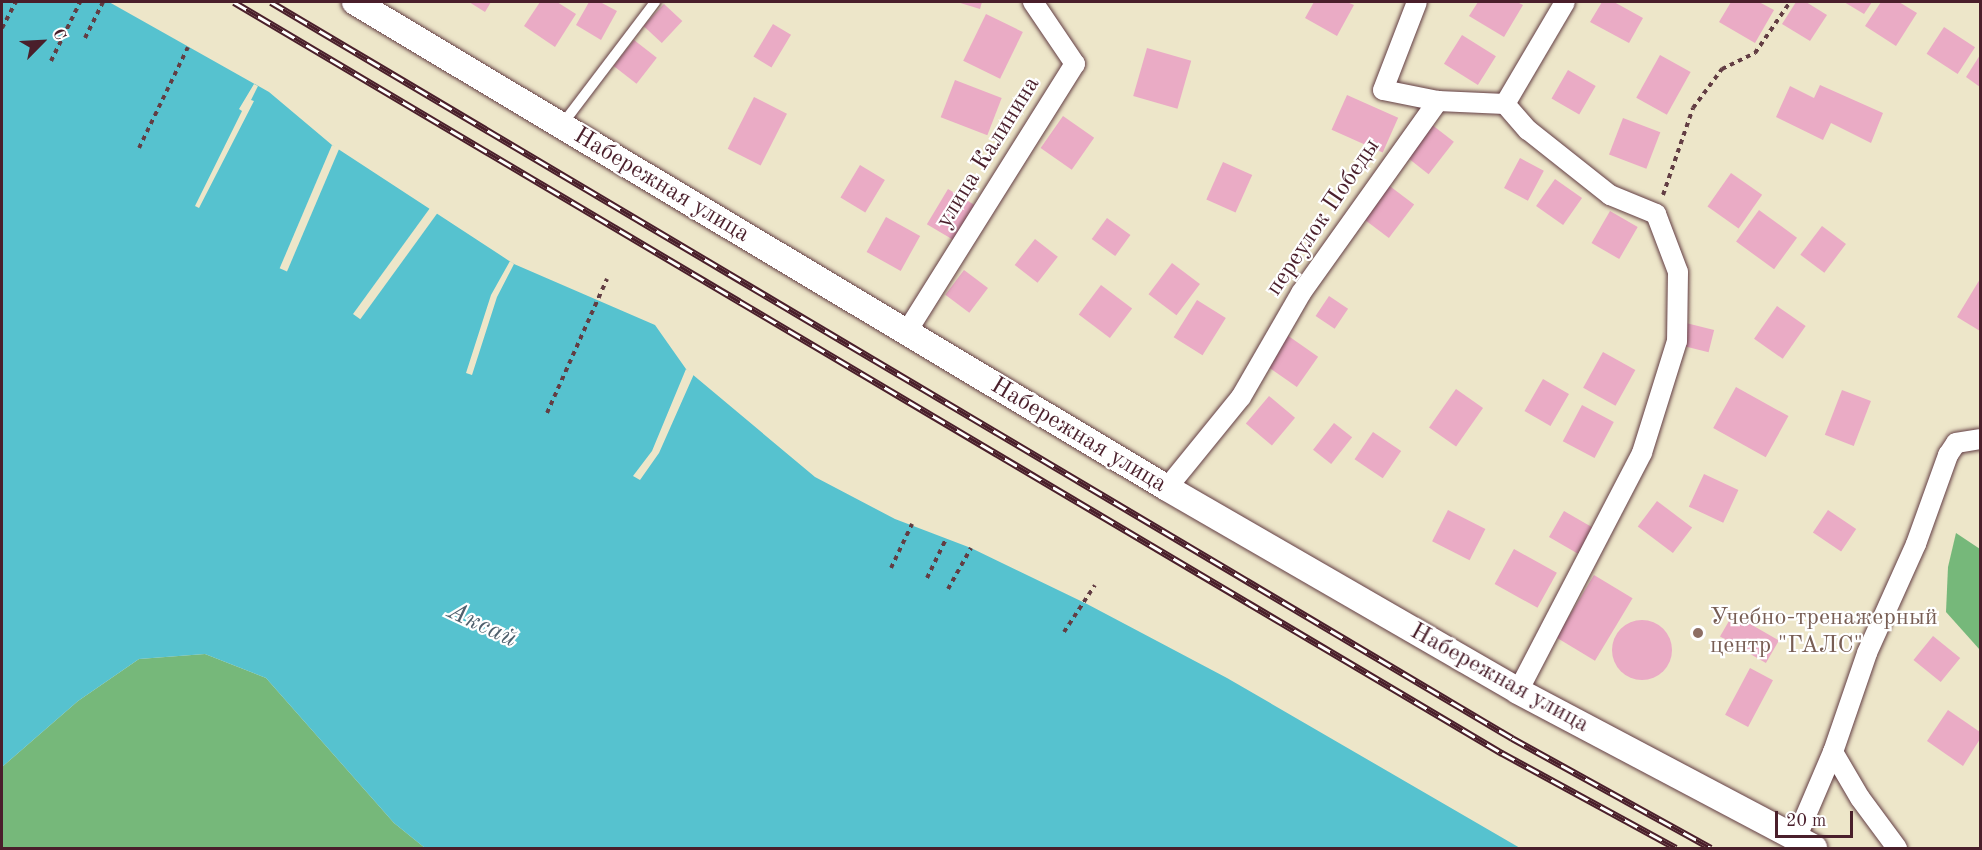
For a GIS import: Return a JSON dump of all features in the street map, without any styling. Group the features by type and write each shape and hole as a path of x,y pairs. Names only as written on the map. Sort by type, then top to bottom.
{"street":[{"name":"Набережная улица","path":"355,2 1167,488 1518,691 1805,845"},
{"name":"улица Калинина","path":"906,333 1075,64 1033,2"},
{"path":"1417,2 1383,90 1438,101 1505,104 1528,130 1610,195 1656,214 1678,272 1677,341 1642,453 1518,691"},
{"path":"1505,104 1565,2"},
{"name":"переулок Победы","path":"1167,488 1241,397 1301,293 1438,101"},
{"path":"1805,845 1833,752 1867,653 1916,544 1948,455 1956,442 1980,438"},
{"path":"1833,752 1860,798 1898,849"}],"lane":[{"path":"561,126 655,2"}],"path":[{"path":"2,28 16,2"},
{"path":"51,61 80,2"},
{"path":"85,38 103,2"},
{"path":"1656,214 1694,108 1722,69 1755,53 1790,2"},
{"path":"139,148 188,47"},
{"path":"546,413 607,279"},
{"path":"891,568 912,524"},
{"path":"927,578 946,539"},
{"path":"948,589 971,548"},
{"path":"1064,632 1095,585"}],"green space":[{"path":"1956,533 1980,549 1980,650 1946,612 1948,567"},
{"path":"205,654 266,678 394,823 425,848 2,848 2,767 78,701 139,659"}],"water":[{"name":"Аксай","path":"2,2 109,2 269,92 332,145 514,264 655,325 686,369 815,477 895,519 971,548 1087,604 1227,678 1520,848 425,848 394,823 266,678 205,654 139,659 78,701 2,767"}],"pier":[{"path":"254,84 258,86 251,100 254,101 199,208 195,206 242,111 239,109"},
{"path":"332,145 339,148 287,271 280,268"},
{"path":"430,208 437,213 360,319 353,314"},
{"path":"510,261 514,264 497,297 472,375 466,373 491,295"},
{"path":"686,369 694,374 659,453 640,480 633,476 652,451"}],"building":[{"path":"469,2 491,2 485,12"},
{"path":"540,2 557,2 576,14 555,47 524,26"},
{"path":"589,2 600,2 617,11 601,40 576,25"},
{"path":"957,2 982,2 980,9"},
{"path":"1314,2 1347,2 1354,5 1337,36 1305,18"},
{"path":"1478,2 1517,2 1523,5 1504,37 1469,16"},
{"path":"1602,2 1614,2 1643,18 1629,43 1590,22"},
{"path":"1731,2 1759,2 1774,10 1755,43 1719,22"},
{"path":"1796,2 1806,2 1827,15 1810,41 1782,24"},
{"path":"1844,2 1872,2 1864,14"},
{"path":"1881,2 1899,2 1917,13 1896,46 1865,26"},
{"path":"664,4 682,21 662,43 644,26"},
{"path":"986,14 1023,32 1000,79 963,61"},
{"path":"773,24 791,35 771,67 753,57"},
{"path":"1944,27 1975,47 1958,74 1927,54"},
{"path":"1462,35 1496,56 1478,85 1444,64"},
{"path":"634,40 657,58 637,84 614,66"},
{"path":"1147,48 1191,61 1177,109 1133,96"},
{"path":"1660,55 1691,72 1667,115 1636,98"},
{"path":"1980,55 1980,87 1966,77"},
{"path":"1568,70 1596,86 1579,115 1552,99"},
{"path":"955,80 1002,98 987,135 941,117"},
{"path":"1820,85 1883,113 1871,143 1831,123 1823,140 1776,117 1790,86 1814,98"},
{"path":"1347,95 1398,118 1383,152 1332,130"},
{"path":"754,97 787,114 761,165 728,149"},
{"path":"1063,116 1094,138 1072,170 1041,148"},
{"path":"1623,118 1660,132 1646,169 1609,154"},
{"path":"1431,124 1454,142 1429,174 1406,156"},
{"path":"1520,158 1544,171 1528,201 1504,188"},
{"path":"1223,162 1252,175 1236,212 1206,199"},
{"path":"860,165 885,180 865,213 840,198"},
{"path":"1731,173 1762,195 1739,228 1707,207"},
{"path":"1555,179 1582,198 1563,225 1536,206"},
{"path":"1387,184 1414,204 1389,238 1362,218"},
{"path":"948,189 975,205 953,240 927,224"},
{"path":"1759,210 1797,238 1774,269 1736,242"},
{"path":"1610,211 1638,227 1619,259 1592,243"},
{"path":"886,217 920,236 901,271 867,252"},
{"path":"1107,218 1130,235 1115,256 1092,239"},
{"path":"1822,226 1846,244 1824,273 1800,255"},
{"path":"1035,239 1058,257 1038,283 1015,265"},
{"path":"1172,263 1200,284 1176,315 1149,294"},
{"path":"964,270 988,288 969,313 945,295"},
{"path":"1980,279 1980,331 1957,317"},
{"path":"1101,285 1132,308 1110,338 1079,315"},
{"path":"1329,296 1348,309 1335,329 1316,316"},
{"path":"1197,300 1226,318 1203,355 1174,337"},
{"path":"1777,306 1806,326 1783,359 1754,339"},
{"path":"1686,323 1714,330 1709,352 1680,345"},
{"path":"1287,335 1318,357 1297,387 1266,365"},
{"path":"1603,352 1635,370 1615,406 1583,388"},
{"path":"1543,379 1569,394 1550,426 1524,411"},
{"path":"1736,387 1788,416 1766,457 1713,428"},
{"path":"1456,389 1483,408 1456,446 1429,428"},
{"path":"1842,390 1871,401 1854,446 1825,435"},
{"path":"1269,396 1295,418 1272,445 1246,424"},
{"path":"1582,405 1614,422 1595,458 1563,441"},
{"path":"1334,423 1352,437 1331,464 1313,450"},
{"path":"1373,432 1401,451 1383,478 1355,459"},
{"path":"1704,474 1738,490 1723,523 1689,507"},
{"path":"1657,501 1692,527 1673,553 1638,527"},
{"path":"1448,510 1485,529 1470,560 1432,541"},
{"path":"1828,510 1856,529 1841,551 1813,532"},
{"path":"1564,511 1593,528 1578,554 1549,537"},
{"path":"1514,549 1557,573 1537,608 1495,584"},
{"path":"1594,575 1633,598 1595,661 1556,638"},
{"path":"1733,614 1779,640 1766,663 1720,637"},
{"path":"1636,620 1648,620 1659,625 1667,633 1672,650 1670,662 1659,675 1648,680 1636,680 1625,675 1617,667 1612,656 1612,644 1617,633 1625,625"},
{"path":"1933,636 1960,658 1941,682 1913,660"},
{"path":"1750,668 1773,680 1748,727 1725,715"},
{"path":"1948,710 1980,732 1980,739 1963,766 1927,741"}],"railway":[{"path":"234,2 1502,753 1676,848"},
{"path":"271,2 1512,738 1711,848"}],"place":[{"name":"Учебно-тренажерный центр \"ГАЛС\"","path":"1698,633"}]}
